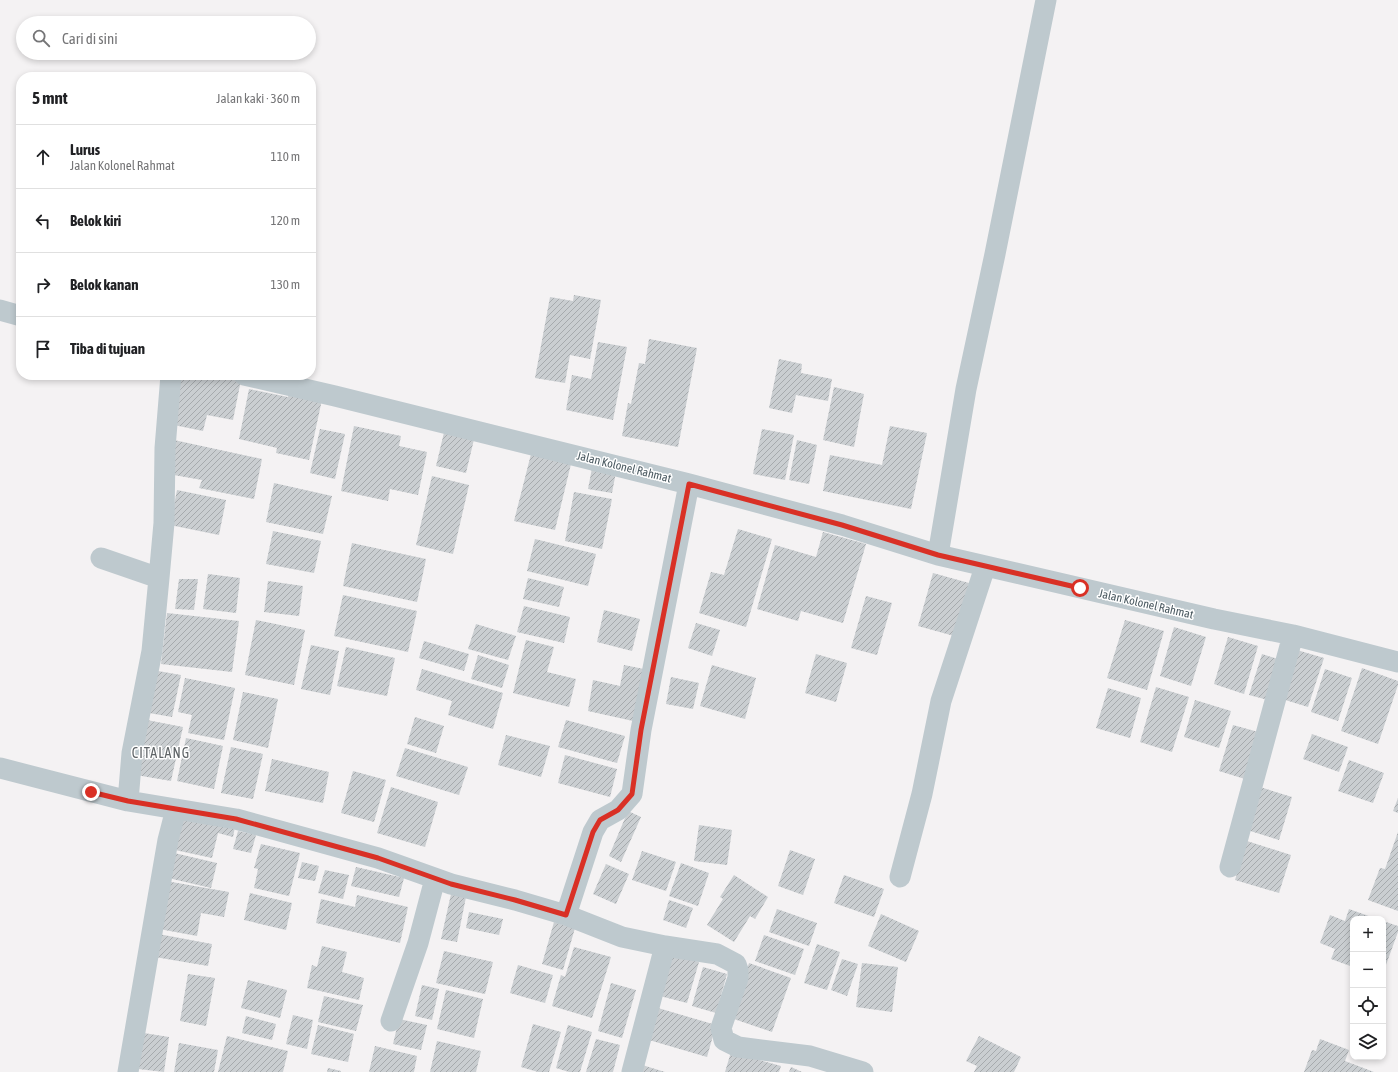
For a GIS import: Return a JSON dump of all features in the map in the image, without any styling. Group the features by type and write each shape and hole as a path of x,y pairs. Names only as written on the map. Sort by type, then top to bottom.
{"street":[{"path":"938,555 966,389 995,254 1046,0"},
{"path":"0,310 16,315"},
{"path":"128,801 132,754 152,651 164,523 165,448 171,380"},
{"name":"Jalan Kolonel Rahmat","path":"266,380 689,484 842,525 938,555 985,567 1214,619 1294,635 1398,662"},
{"path":"566,915 593,832 600,820 618,810 632,794 641,730 689,484"},
{"path":"101,558 159,578"},
{"path":"900,877 922,794 941,701 985,567"},
{"path":"1230,866 1294,635"},
{"path":"0,768 128,801 236,819 378,858 435,879 566,915 622,937 665,946 716,954 736,964 738,970 738,978 721,1028 724,1040 738,1047 810,1056 863,1072"},
{"path":"128,1072 154,915 168,840 176,809"},
{"path":"391,1021 418,943 435,879"},
{"path":"632,1072 665,946"}],"building":[{"path":"574,295 601,300 590,359 570,355 565,383 535,378 550,297 573,301"},
{"path":"649,339 697,348 678,447 622,436 628,403 631,404 639,363 645,364"},
{"path":"598,342 627,347 613,420 566,410 572,375 591,379"},
{"path":"779,359 802,364 801,373 832,379 828,401 796,395 792,413 769,408"},
{"path":"179,380 241,380 233,420 207,415 203,431 169,424"},
{"path":"834,387 864,394 854,447 823,440"},
{"path":"249,389 288,397 290,389 323,395 309,460 276,453 277,448 239,439"},
{"path":"446,424 476,431 466,473 436,466"},
{"path":"354,426 401,436 399,446 427,452 418,495 390,489 388,501 341,491"},
{"path":"890,426 927,433 911,509 823,491 830,455 882,465"},
{"path":"320,429 345,434 335,479 310,473"},
{"path":"762,429 794,435 785,480 753,474"},
{"path":"174,440 262,459 254,499 199,488 202,480 168,474"},
{"path":"797,440 817,445 809,484 789,480"},
{"path":"531,454 571,464 555,530 514,521"},
{"path":"592,468 616,472 612,493 588,489"},
{"path":"432,476 469,485 453,554 416,545"},
{"path":"274,483 332,496 323,534 266,522"},
{"path":"177,490 226,500 219,535 170,525"},
{"path":"574,492 612,499 602,549 565,541"},
{"path":"738,529 772,539 746,627 699,613 711,572 724,575"},
{"path":"273,531 321,541 314,573 266,564"},
{"path":"823,532 866,544 843,623 801,611 798,621 757,609 775,545 816,557"},
{"path":"535,539 596,554 588,586 527,571"},
{"path":"352,543 426,559 417,602 343,586"},
{"path":"933,573 969,583 954,636 918,626"},
{"path":"208,574 240,578 236,613 203,609"},
{"path":"528,578 564,587 559,607 523,599"},
{"path":"179,579 198,579 194,610 175,609"},
{"path":"268,581 303,586 299,616 264,612"},
{"path":"343,595 417,611 408,652 334,636"},
{"path":"866,596 892,603 877,655 851,648"},
{"path":"524,606 570,617 564,643 517,632"},
{"path":"604,610 640,619 632,651 597,642"},
{"path":"167,613 239,621 232,672 161,664"},
{"path":"256,620 305,630 294,685 245,675"},
{"path":"1125,620 1164,631 1147,690 1107,678"},
{"path":"696,623 720,630 712,656 688,648"},
{"path":"476,624 516,636 508,660 468,649"},
{"path":"1174,627 1206,637 1191,686 1160,676"},
{"path":"1228,637 1258,646 1244,694 1214,684"},
{"path":"526,640 554,647 547,672 576,679 569,707 513,693"},
{"path":"424,641 469,654 464,671 419,658"},
{"path":"311,645 339,651 330,695 301,689"},
{"path":"346,647 395,658 387,696 337,686"},
{"path":"1297,650 1324,658 1308,707 1282,699"},
{"path":"816,654 847,663 836,702 805,693"},
{"path":"1262,654 1281,660 1268,700 1249,695"},
{"path":"478,655 509,665 502,688 471,679"},
{"path":"624,665 644,669 633,721 588,711 593,680 620,686"},
{"path":"712,665 756,678 745,719 700,706"},
{"path":"1362,668 1398,681 1398,685 1378,744 1341,731"},
{"path":"422,669 503,693 493,729 448,715 452,701 416,690"},
{"path":"1325,669 1352,678 1338,721 1311,712"},
{"path":"158,671 181,675 172,717 149,713"},
{"path":"671,677 699,683 693,709 666,704"},
{"path":"185,678 235,688 224,740 188,733 192,715 178,712"},
{"path":"1156,687 1189,697 1172,752 1140,742"},
{"path":"1108,688 1141,698 1130,738 1096,728"},
{"path":"243,692 278,699 268,748 233,740"},
{"path":"1195,700 1231,711 1219,748 1184,737"},
{"path":"415,717 444,726 436,753 407,744"},
{"path":"147,720 183,727 171,781 136,775"},
{"path":"566,720 625,736 617,763 558,747"},
{"path":"1233,725 1262,733 1248,780 1219,771"},
{"path":"1312,734 1348,747 1339,772 1303,759"},
{"path":"506,735 550,746 541,777 498,765"},
{"path":"186,738 223,746 214,789 177,781"},
{"path":"231,747 263,754 253,799 221,793"},
{"path":"405,748 468,767 459,795 396,776"},
{"path":"565,755 617,769 610,797 558,783"},
{"path":"272,759 329,772 323,803 265,791"},
{"path":"1349,760 1384,773 1373,803 1338,791"},
{"path":"353,771 386,780 374,822 341,813"},
{"path":"391,787 438,802 425,847 377,833"},
{"path":"1260,787 1292,797 1279,840 1247,830"},
{"path":"1398,798 1398,813 1393,811"},
{"path":"628,811 641,817 621,862 609,856"},
{"path":"183,815 235,827 233,837 218,833 212,858 175,850"},
{"path":"699,825 732,830 727,865 694,861"},
{"path":"238,831 256,835 251,853 233,849"},
{"path":"1398,832 1398,911 1368,900 1380,868 1385,869"},
{"path":"1247,841 1291,855 1279,893 1235,880"},
{"path":"261,844 300,853 289,896 254,888 258,869 254,868"},
{"path":"790,850 815,859 803,895 778,886"},
{"path":"642,851 676,862 666,891 632,880"},
{"path":"170,852 217,863 211,888 164,877"},
{"path":"302,862 319,866 315,881 298,878"},
{"path":"681,863 709,873 698,906 669,896"},
{"path":"606,864 629,874 616,904 593,894"},
{"path":"356,867 404,878 399,897 351,886"},
{"path":"325,870 349,875 343,899 318,893"},
{"path":"734,875 768,897 755,919 750,916 734,942 707,925 723,899 720,897"},
{"path":"844,875 884,889 874,917 834,903"},
{"path":"166,881 229,892 224,917 201,913 197,936 159,929"},
{"path":"250,893 292,903 286,930 244,920"},
{"path":"451,894 466,897 457,942 441,939"},
{"path":"357,895 408,907 400,943 316,923 321,899 355,907"},
{"path":"669,900 693,908 686,928 663,920"},
{"path":"777,909 817,923 809,946 769,932"},
{"path":"1349,909 1369,916 1350,916 1350,966 1331,959 1335,949 1320,943 1330,915 1345,921"},
{"path":"469,912 503,919 499,935 466,928"},
{"path":"881,914 919,931 906,962 868,946"},
{"path":"554,922 575,928 563,970 542,964"},
{"path":"1386,922 1398,926 1398,932 1386,965"},
{"path":"153,933 212,944 208,966 149,956"},
{"path":"764,935 804,949 795,975 755,961"},
{"path":"817,944 840,952 827,990 804,983"},
{"path":"322,946 347,952 342,972 364,978 359,1000 307,988 312,965 317,967"},
{"path":"574,947 611,957 592,1018 552,1006 561,975 565,977"},
{"path":"444,951 493,962 485,994 436,983"},
{"path":"672,954 699,962 687,1003 660,996"},
{"path":"842,959 858,964 847,996 831,990"},
{"path":"749,963 791,978 772,1032 731,1018"},
{"path":"862,963 898,967 892,1012 856,1007"},
{"path":"518,965 553,975 545,1003 510,993"},
{"path":"703,967 727,974 716,1013 692,1006"},
{"path":"188,974 215,978 206,1026 180,1021"},
{"path":"248,980 287,990 280,1018 241,1008"},
{"path":"611,983 636,990 622,1038 598,1031"},
{"path":"422,985 439,989 432,1020 415,1016"},
{"path":"446,990 483,999 474,1038 437,1029"},
{"path":"324,996 363,1005 356,1031 318,1022"},
{"path":"658,1008 716,1025 707,1057 649,1040"},
{"path":"293,1015 313,1020 307,1049 286,1044"},
{"path":"246,1016 276,1024 272,1040 242,1033"},
{"path":"399,1019 427,1025 421,1050 393,1044"},
{"path":"533,1024 561,1032 549,1072 538,1072 521,1067"},
{"path":"318,1025 354,1034 348,1062 311,1054"},
{"path":"568,1025 592,1032 580,1072 569,1072 556,1068"},
{"path":"144,1033 169,1037 164,1072 138,1069"},
{"path":"227,1036 288,1051 283,1072 218,1072"},
{"path":"979,1036 1021,1057 1014,1072 974,1072 977,1066 966,1061"},
{"path":"596,1039 620,1045 613,1072 586,1072"},
{"path":"1320,1039 1349,1050 1345,1061 1374,1072 1304,1072 1312,1050 1316,1051"},
{"path":"437,1041 481,1051 476,1072 430,1072"},
{"path":"179,1043 218,1050 214,1072 174,1072"},
{"path":"375,1046 417,1056 414,1072 369,1072"},
{"path":"731,1052 781,1066 779,1072 725,1072"},
{"path":"639,1064 665,1072 636,1072"},
{"path":"791,1067 802,1072 789,1072"},
{"path":"328,1068 341,1071 341,1072 327,1072"}],"district":[{"name":"CITALANG","path":"161,753"}],"route":[{"path":"91,792 128,801 236,819 378,858 451,884 515,900 566,915 593,832 600,820 618,810 632,794 641,730 689,484 842,525 938,555 1080,588"}]}
